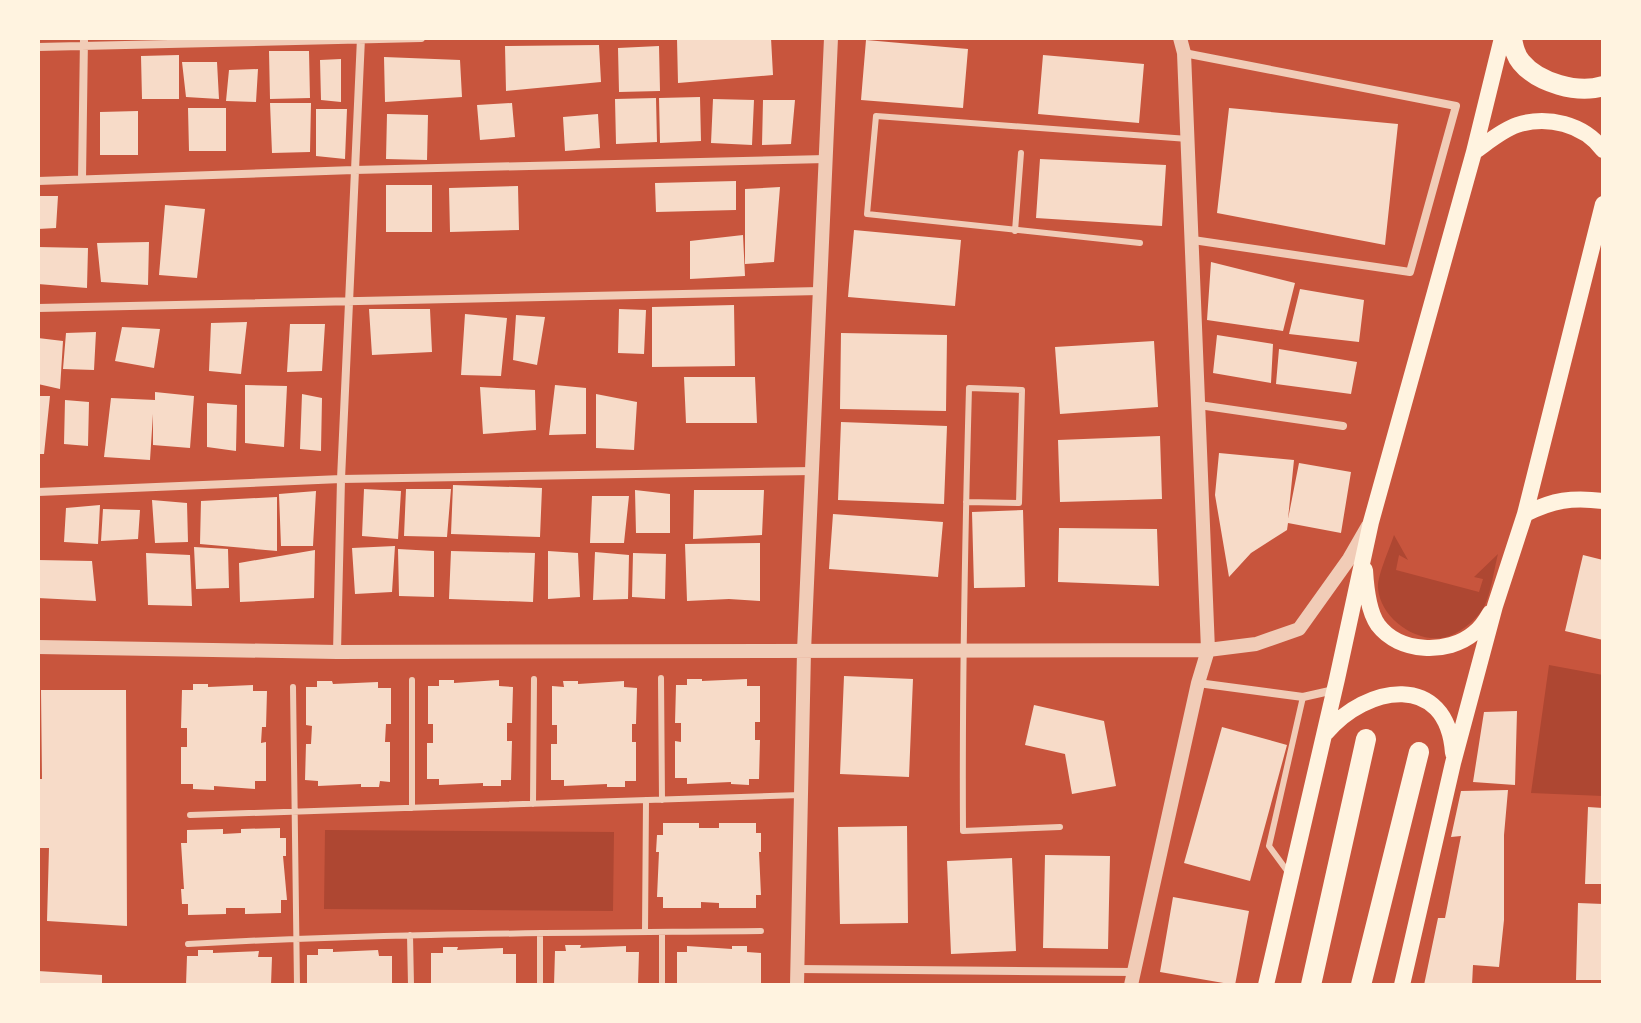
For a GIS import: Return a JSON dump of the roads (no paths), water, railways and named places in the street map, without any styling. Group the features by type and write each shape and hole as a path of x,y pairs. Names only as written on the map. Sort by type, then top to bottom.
{"highway":[{"path":"1512,38 1520,61 1544,79 1568,87 1594,89 1603,86"},
{"path":"1311,985 1366,739"},
{"path":"1361,985 1419,752"}],"main road":[{"path":"1266,985 1371,522 1474,152 1502,38"},
{"path":"1474,152 1516,125 1546,120 1579,129 1603,150"},
{"path":"1402,985 1453,763 1495,606 1525,514 1603,204"},
{"path":"1525,514 1552,501 1603,501"},
{"path":"1364,552 1366,583 1377,624 1397,641 1433,648 1452,646 1474,634 1495,606"},
{"path":"1324,736 1336,721 1356,707 1382,695 1407,693 1434,706 1450,732 1453,763"}],"street":[{"path":"38,47 84,41 421,38"},
{"path":"797,985 804,651 831,38"},
{"path":"337,652 341,479 361,39"},
{"path":"82,179 84,41"},
{"path":"798,969 1132,979 1208,650 1193,240 1182,45 1456,106 1410,272 1193,240"},
{"path":"38,181 826,159"},
{"path":"38,308 820,291"},
{"path":"1199,405 1343,426"},
{"path":"38,492 341,479 814,471"},
{"path":"38,647 337,652 1208,650 1256,644 1299,629 1349,559 1371,522"},
{"path":"1198,683 1303,697 1335,690"}],"lane":[{"path":"1140,243 867,214 876,116 1188,139"},
{"path":"1015,231 1021,153"},
{"path":"966,502 1019,503 1022,390 969,388 962,650 963,831 1060,827"},
{"path":"661,678 662,800"},
{"path":"533,804 534,679"},
{"path":"412,680 412,808"},
{"path":"293,687 297,985"},
{"path":"1290,875 1269,846 1303,697"},
{"path":"190,815 801,795"},
{"path":"645,932 646,800"},
{"path":"188,944 410,935 761,931"},
{"path":"662,932 662,985"},
{"path":"540,933 540,985"},
{"path":"410,935 411,985"}]}
